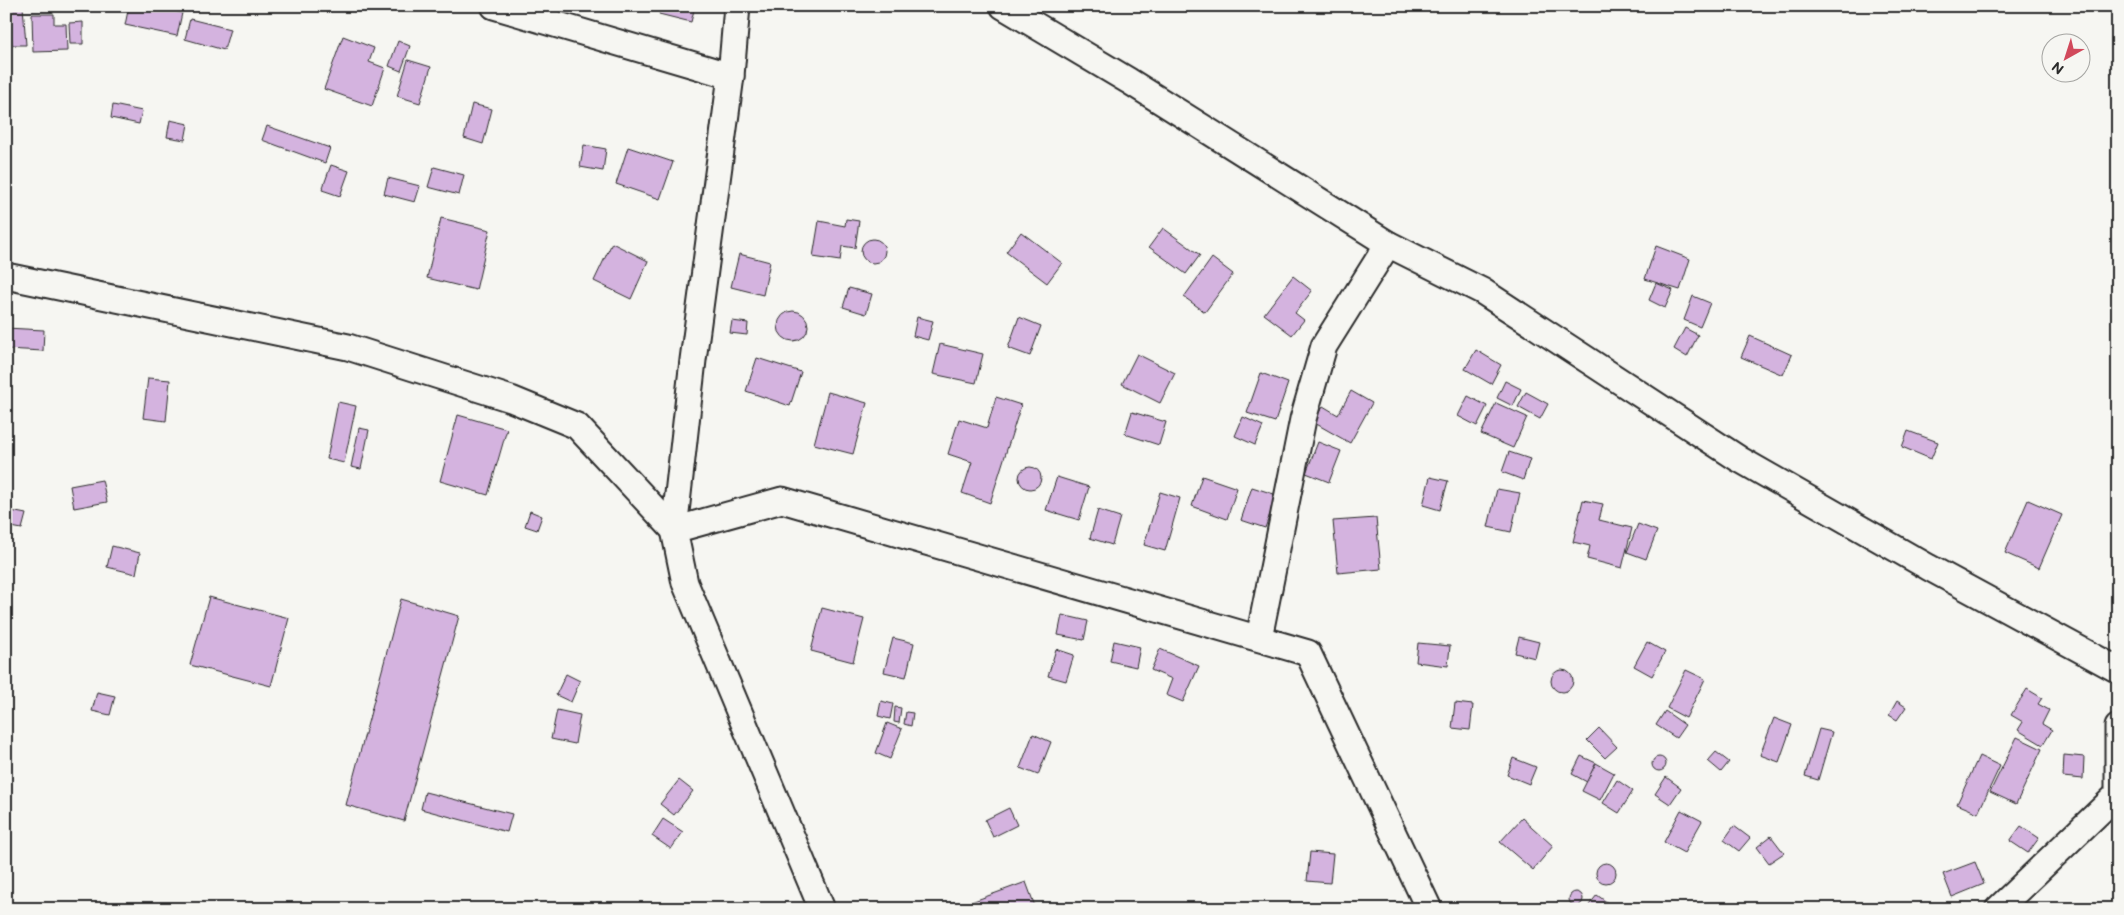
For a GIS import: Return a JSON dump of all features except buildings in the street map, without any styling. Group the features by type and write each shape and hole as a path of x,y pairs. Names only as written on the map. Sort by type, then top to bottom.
{"street":[{"path":"494,6 731,76"},
{"path":"737,6 731,76 693,360 674,530 685,583 822,909"},
{"path":"1002,6 1129,82 1388,244 1482,291 1739,459 1928,567 2118,670"},
{"path":"1259,638 1303,419 1324,346 1388,244"},
{"path":"6,276 348,347 511,399 577,426 674,530"},
{"path":"674,530 782,500 1308,653 1429,909"},
{"path":"1998,909 2117,796 2118,727"}]}
